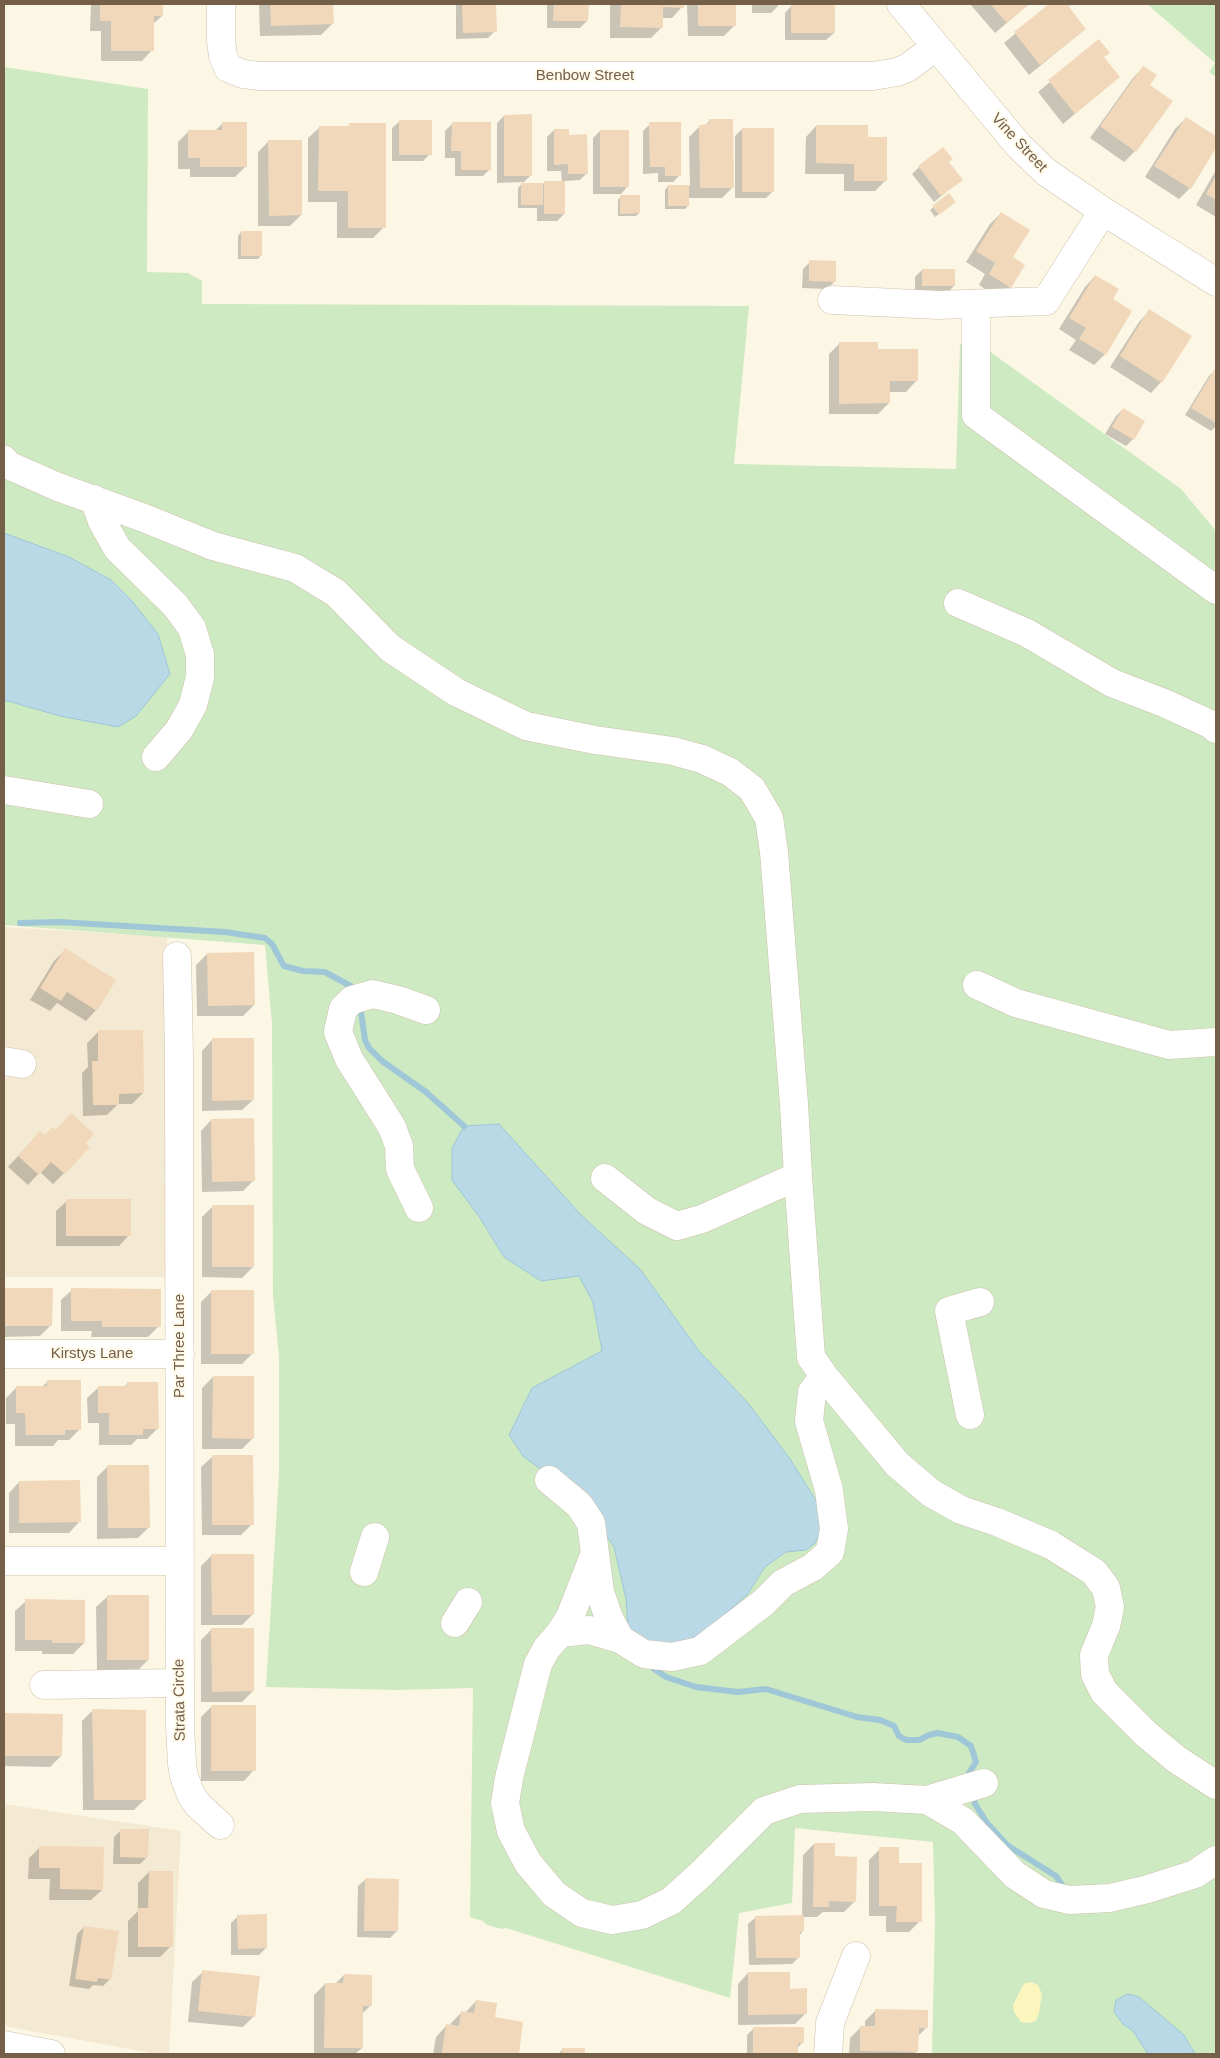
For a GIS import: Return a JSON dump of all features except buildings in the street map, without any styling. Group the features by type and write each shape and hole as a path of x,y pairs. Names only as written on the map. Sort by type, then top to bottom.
{"street":[{"name":"Benbow Street","path":"221,4 222,49 228,68 243,74 259,76 873,76 897,72 907,68 936,47"},
{"name":"Vine Street","path":"901,4 1019,146 1046,172 1103,211 1216,282"},
{"path":"832,300 939,305 1046,301 1103,211"},
{"path":"976,304 976,415 1216,590"},
{"path":"4,460 8,465 49,483 213,546 295,568 336,593 390,648 456,692 526,726 595,740 673,751 702,759 730,772 752,789 770,818 774,852 794,1104 811,1357 824,1376 897,1464 931,1493 962,1510 997,1522 1051,1545 1094,1572 1106,1588 1110,1607 1106,1626 1094,1655 1095,1674 1104,1692 1146,1734 1176,1759 1216,1784"},
{"path":"94,499 102,521 116,548 175,605 192,628 200,655 200,677 192,705 179,730 156,757"},
{"path":"958,603 1026,633 1112,683 1164,703 1210,724 1216,729"},
{"path":"4,790 89,804"},
{"name":"Par Three Lane","path":"178,956 180,1561"},
{"path":"977,985 1016,1003 1169,1045 1216,1042"},
{"path":"420,1208 400,1170 399,1146 392,1127 349,1059 338,1032 343,1009 347,1004 352,1000 373,994 426,1010"},
{"path":"605,1178 647,1212 677,1226 702,1219 798,1176"},
{"path":"970,1415 949,1311 980,1302"},
{"name":"Kirstys Lane","path":"4,1354 180,1354"},
{"path":"560,1633 589,1630 620,1639 644,1654 672,1658 700,1651 763,1603 783,1583 813,1567 830,1552 834,1528 829,1490 809,1421 812,1392 824,1376"},
{"path":"549,1480 580,1505 592,1523 600,1592 609,1618 620,1639"},
{"path":"364,1572 375,1537"},
{"path":"595,1553 570,1617 560,1633 547,1648 538,1664 509,1778 505,1803 511,1831 528,1863 554,1894 582,1914 612,1920 642,1915 671,1901 764,1812 800,1799 873,1797 927,1800 984,1784"},
{"path":"4,1561 180,1561"},
{"name":"Strata Circle","path":"180,1561 180,1726 184,1776 191,1795 198,1805 220,1825"},
{"path":"44,1685 180,1683"},
{"path":"927,1800 963,1821 1015,1875 1044,1894 1070,1900 1110,1898 1148,1889 1195,1874 1216,1860"},
{"path":"828,2054 830,2023 856,1956"},
{"path":"4,2045 51,2054"}],"shaded area":[{"path":"4,927 167,937 168,1277 4,1277"},
{"path":"4,1804 181,1831 169,2054 157,2054 4,2026"}],"green space":[{"path":"1147,4 1216,4 1216,77 1209,72 1215,63"},
{"path":"4,67 148,89 147,272 188,273 202,281 202,304 749,306 734,464 956,469 960,344 982,346 1181,489 1216,531 1216,2054 932,2054 935,1919 933,1842 795,1828 792,1903 739,1913 730,1998 506,1928 502,1929 487,1925 483,1921 470,1917 473,1688 397,1690 266,1687 279,1474 279,1356 273,1295 272,1024 265,945 4,925"}],"sand":[{"path":"1031,1982 1038,1985 1042,1994 1039,2013 1036,2021 1029,2023 1021,2022 1014,2012 1013,2005 1025,1983"}],"water":[{"path":"4,533 69,557 111,580 132,601 158,634 170,674 136,716 118,727 60,716 4,700"},
{"path":"499,1124 581,1215 640,1269 699,1351 748,1403 790,1459 820,1507 820,1533 815,1543 806,1550 786,1552 765,1567 747,1595 709,1628 680,1646 640,1641 628,1627 626,1599 614,1547 593,1515 558,1482 523,1456 509,1435 532,1388 602,1351 593,1302 579,1276 541,1281 504,1257 480,1218 452,1180 452,1148 464,1126"},
{"path":"1128,1994 1139,1997 1184,2035 1195,2054 1148,2054 1133,2031 1123,2024 1114,2012 1116,2000"}],"waterway":[{"path":"20,923 60,922 225,932 265,938 272,944 284,966 303,971 325,972 356,989"},
{"path":"360,1005 365,1040 369,1048 382,1061 426,1092 464,1126"},
{"path":"654,1669 666,1677 696,1687 738,1692 766,1689 857,1717 880,1720 894,1726 899,1736 906,1740 919,1740 938,1733 958,1737 971,1746 976,1762 969,1773 967,1781"},
{"path":"972,1793 975,1804 987,1823 1007,1845 1056,1876 1066,1891"}]}
